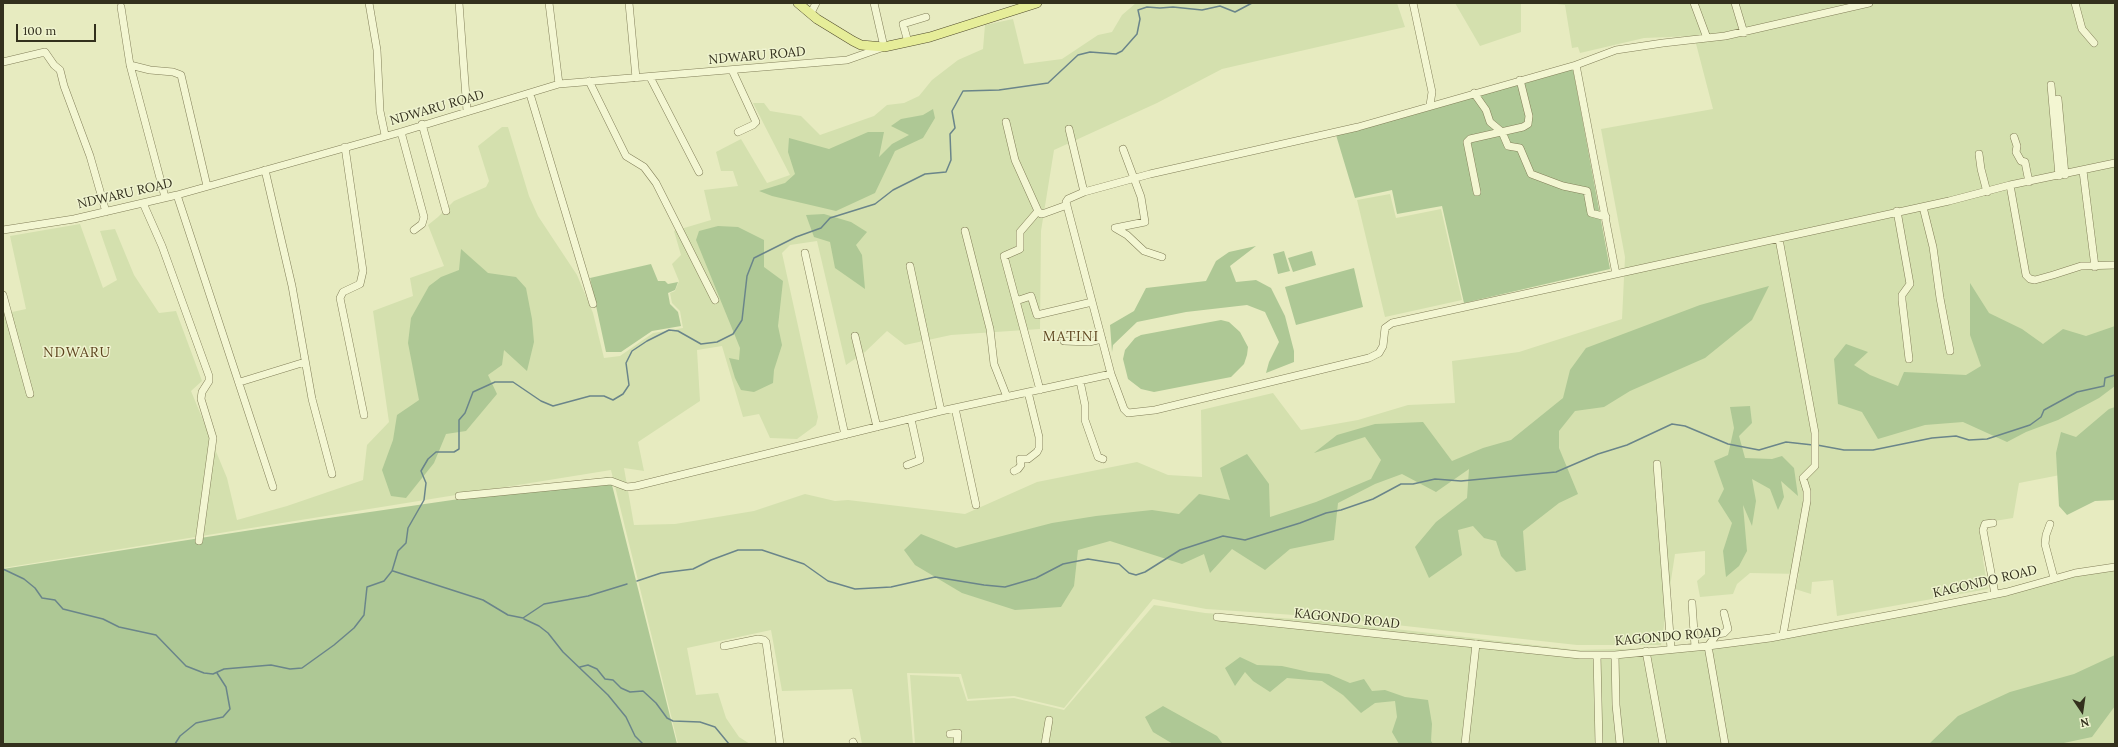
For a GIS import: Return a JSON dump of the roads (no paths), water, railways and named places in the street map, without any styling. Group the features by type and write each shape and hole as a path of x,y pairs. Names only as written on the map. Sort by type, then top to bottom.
{"main road":[{"path":"798,3 837,33 861,45 884,47 908,42 1017,6 1037,3"}],"street":[{"path":"370,3 377,50 380,111 385,135"},
{"path":"459,3 467,111"},
{"path":"549,3 559,84"},
{"path":"629,3 636,78"},
{"path":"810,13 816,3"},
{"path":"874,3 884,47"},
{"path":"1413,3 1432,92 1430,106"},
{"path":"1694,3 1707,38"},
{"path":"1734,3 1744,33"},
{"path":"1869,3 1744,33 1652,44 1616,50 1576,65 1358,127 1134,178 1084,192 1066,200 1111,374 1124,409 1128,413 1155,410 1369,358 1379,353 1383,346 1386,328 1392,323 1897,211 1923,207 2010,185 2083,171 2115,163"},
{"path":"2075,3 2082,29 2094,43"},
{"path":"121,7 130,65 165,197"},
{"path":"908,42 903,24 926,17"},
{"name":"NDWARU ROAD","path":"3,230 106,212 177,195 385,135 401,132 422,124 530,94 559,84 847,60 884,47"},
{"path":"3,62 45,52 54,65 60,70 64,86 90,156 106,212"},
{"path":"130,65 150,70 173,72 181,75 207,186"},
{"path":"1576,65 1616,274"},
{"path":"732,70 756,122 738,132"},
{"path":"650,77 699,172"},
{"path":"1477,192 1467,142 1470,138 1523,127 1528,124 1528,116 1520,80"},
{"path":"589,81 626,156 644,167 656,183 715,300"},
{"path":"2052,85 2062,175"},
{"path":"1432,92 1443,102"},
{"path":"1474,93 1486,110 1490,122 1502,132 1508,146 1520,148 1531,174 1563,186 1587,191 1591,213 1606,217"},
{"path":"530,94 593,304"},
{"path":"2058,99 2062,175"},
{"path":"1006,122 1015,160 1038,211 1041,214 1067,205"},
{"path":"422,124 446,211"},
{"path":"1069,129 1084,192"},
{"path":"401,132 424,217 422,224 414,230"},
{"path":"2014,137 2017,146 2016,152 2021,161 2024,162 2029,182"},
{"path":"345,147 363,271 360,284 343,292 340,298 364,414"},
{"path":"1123,149 1141,197 1145,222 1115,228 1127,235 1144,251 1162,257"},
{"path":"1979,154 1987,192"},
{"path":"265,170 292,286 312,399 332,474"},
{"path":"2083,171 2095,267"},
{"path":"2010,185 2026,275 2030,279 2035,280 2053,276 2080,266 2095,267 2115,265"},
{"path":"177,195 240,382 273,487"},
{"path":"143,203 162,246 209,376 209,381 202,392 201,399 213,438 200,542"},
{"path":"1923,207 1933,247 1940,298 1950,351"},
{"path":"1038,211 1020,232 1020,249 1004,256 1040,390"},
{"path":"1897,211 1910,284 1902,295 1909,359"},
{"path":"966,231 990,329 994,364 1006,397"},
{"path":"1779,238 1815,439 1815,466 1803,478 1807,491 1807,501 1783,635"},
{"path":"805,253 845,435"},
{"path":"910,266 941,411"},
{"path":"3,295 30,394"},
{"path":"1016,301 1031,296 1037,315 1092,302"},
{"path":"855,336 877,427"},
{"path":"1064,341 1088,342 1102,339"},
{"path":"240,382 305,362"},
{"path":"458,496 611,481 627,487 636,486 941,411 1111,374"},
{"path":"1080,381 1085,405 1085,420 1098,457 1103,459"},
{"path":"1014,471 1021,465 1020,459 1028,459 1037,452 1039,448 1039,437 1028,392"},
{"path":"955,408 976,505"},
{"path":"907,465 920,460 911,419"},
{"path":"1657,464 1671,649"},
{"path":"1993,523 1985,524 1984,530 1995,594"},
{"path":"2050,524 2046,535 2045,544 2054,578"},
{"name":"KAGONDO ROAD","path":"1217,616 1476,644 1597,655 1615,655 1708,646 1783,635 1995,594 2054,578 2115,567"},
{"path":"1692,602 1695,647"},
{"path":"1724,613 1728,629 1724,633 1717,634 1708,646 1725,744"},
{"path":"724,646 758,639 766,642 780,744"},
{"path":"1465,744 1476,644"},
{"path":"1646,651 1663,744"},
{"path":"1597,655 1599,744"},
{"path":"1615,655 1616,705 1620,744"},
{"path":"1044,744 1049,720"},
{"path":"950,734 958,733 958,744"}],"waterway":[{"path":"3,569 24,579 35,588 42,598 55,600 63,609 103,619 119,627 156,635 186,666 204,673 213,674 224,669 271,665 290,669 302,668 334,645 354,628 364,615 367,587 384,581 392,571 398,551 406,543 408,528 424,500 426,483 421,471 428,459 436,452 454,452 459,449 459,420 465,413 473,392 495,382 513,382 541,401 553,406 590,396 604,396 613,400 623,394 629,385 626,363 632,351 647,341 669,330 678,331 701,344 717,342 733,334 742,320 747,276 754,258 796,237 821,228 830,218 875,204 893,190 925,174 946,172 951,160 950,134 955,128 952,111 963,91 999,90 1048,83 1078,55 1090,52 1116,54 1122,51 1137,34 1140,19 1138,10 1147,7 1173,7 1202,10 1220,6 1235,12 1252,3"},
{"path":"1817,445 1844,450 1873,450 1932,438 1956,436 1969,440 1987,439 2030,425 2041,417 2044,410 2077,392 2104,386 2105,378 2115,375"},
{"path":"637,581 661,573 693,569 711,560 738,550 762,550 804,564 828,581 855,589 891,587 935,577 1005,587 1036,578 1063,564 1088,559 1119,564 1129,573 1136,575 1145,572 1180,550 1223,536 1245,540 1373,499 1401,484 1413,484 1435,479 1461,481 1556,472 1598,454 1627,445 1672,424 1685,426 1728,444 1759,450 1786,442 1813,445"},
{"path":"393,571 483,600 508,615 523,618 544,604 588,596 627,584"},
{"path":"524,619 539,626 548,633 563,652 608,695 626,717 635,736 643,744"},
{"path":"580,667 588,665 597,669 605,679 613,680 621,688 630,692 643,691 656,703 667,718 673,721 700,722 715,727 729,744"},
{"path":"175,744 180,736 196,723 223,717 230,709 226,687 217,673"}],"district":[{"name":"MATINI","path":"1071,337"},
{"name":"NDWARU","path":"77,353"}]}
